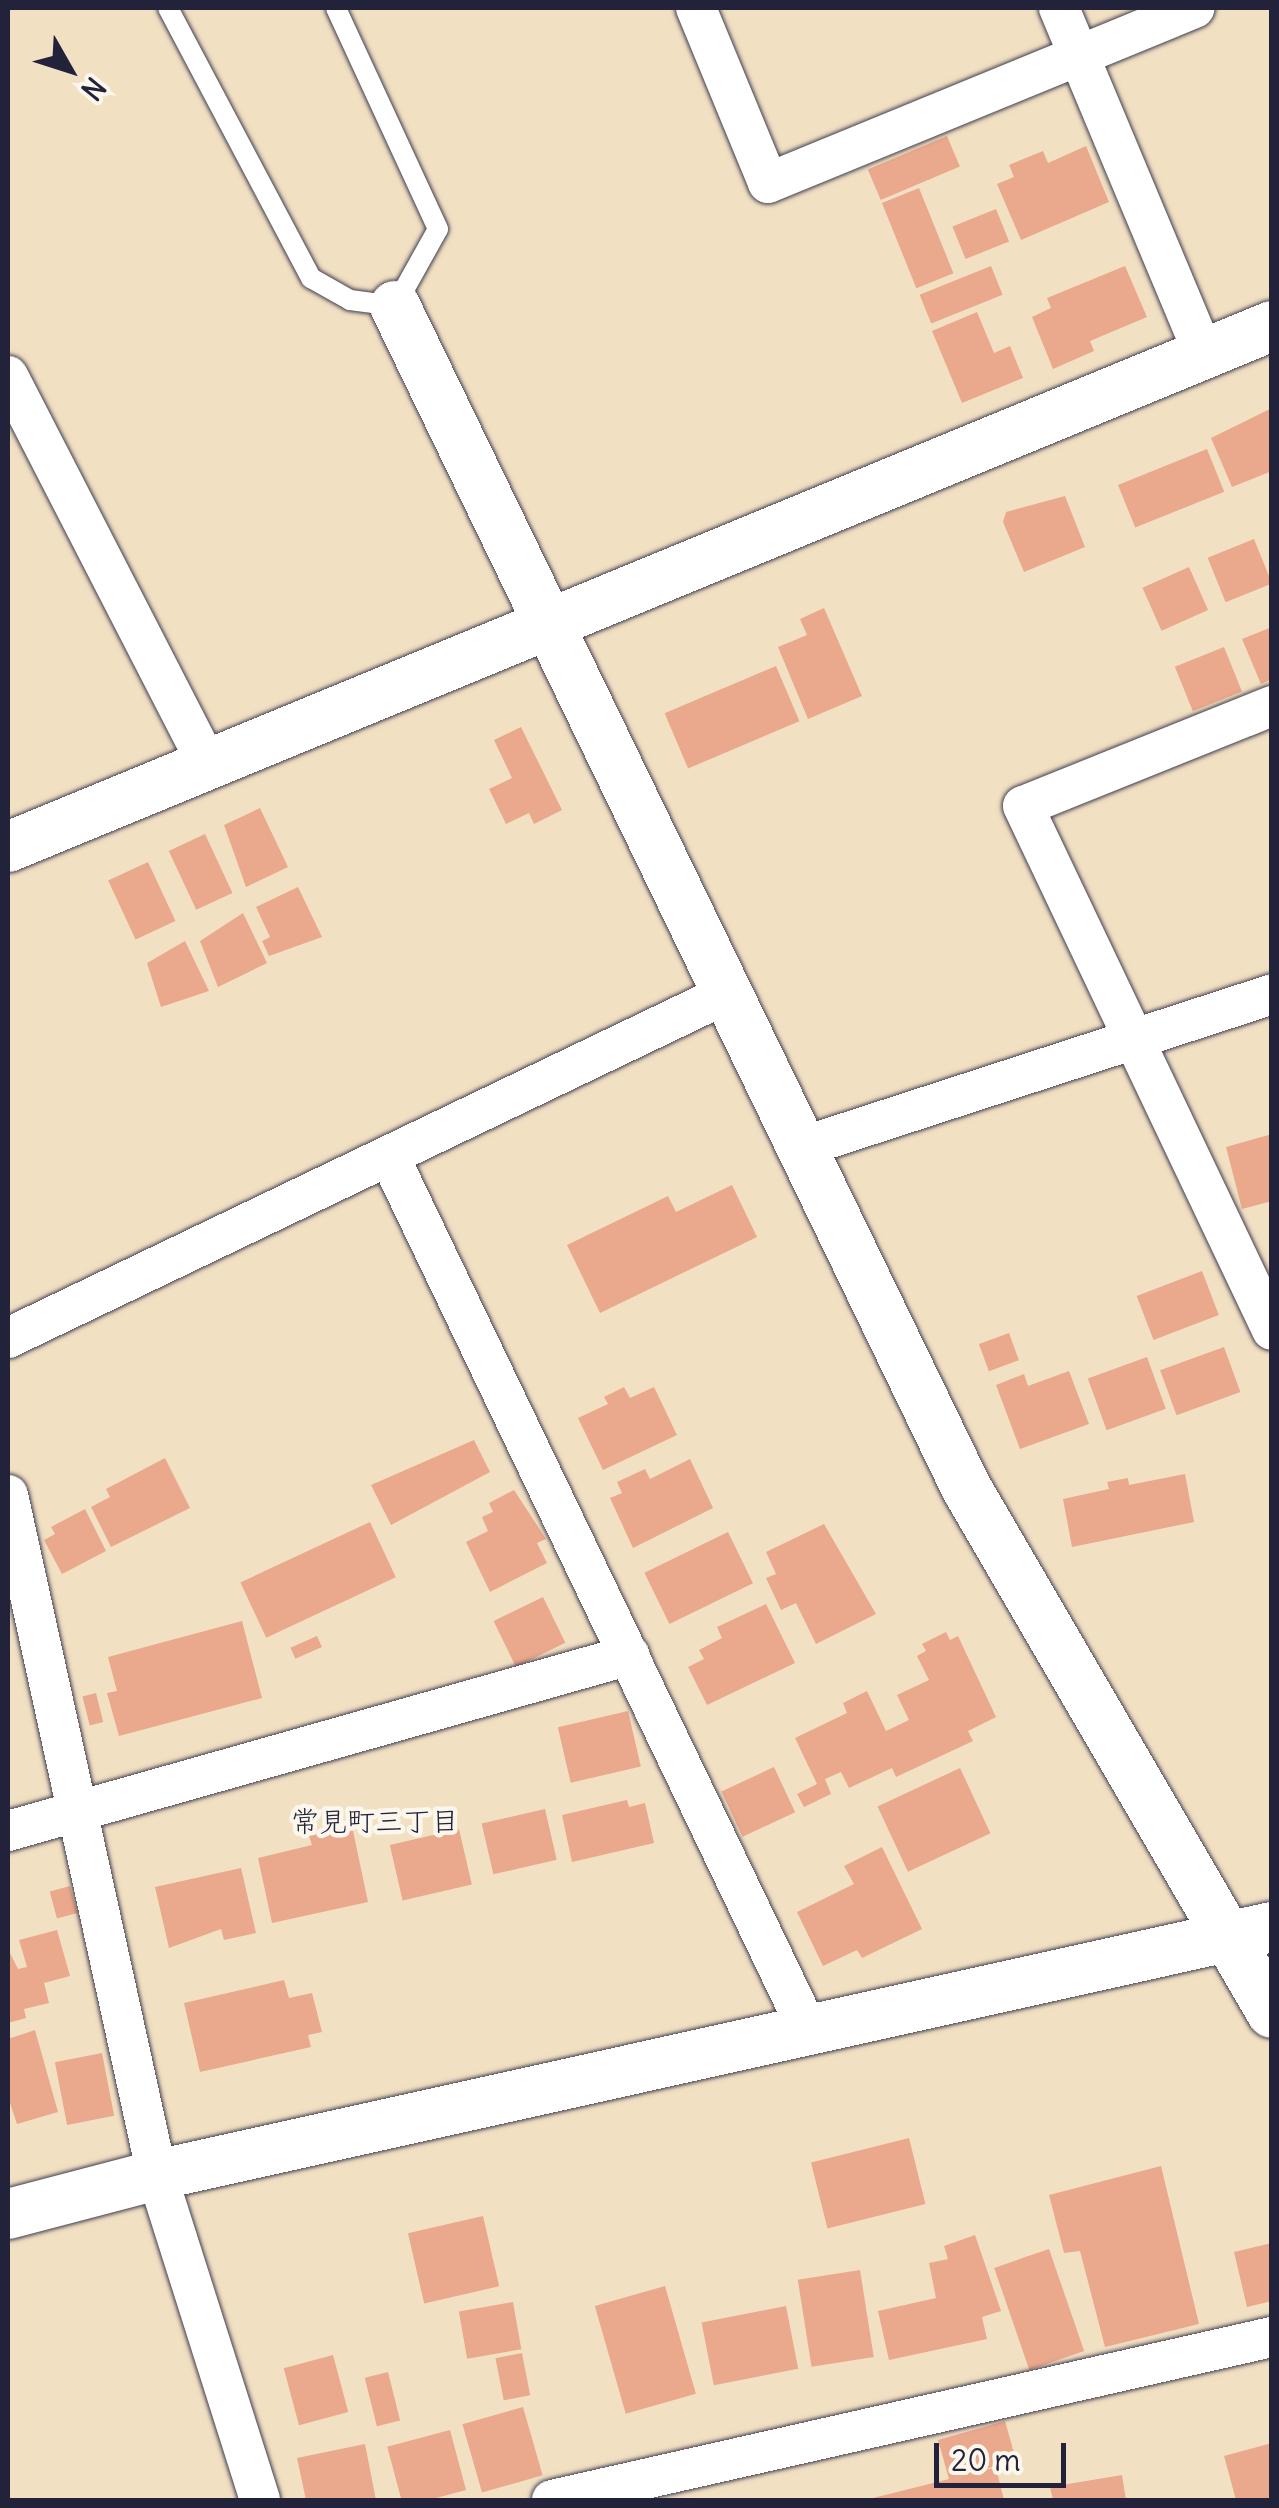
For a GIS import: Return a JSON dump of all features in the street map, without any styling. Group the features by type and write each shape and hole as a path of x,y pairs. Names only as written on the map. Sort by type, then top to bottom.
{"street":[{"path":"696,8 768,183 1194,8"},
{"path":"1059,8 1204,354"},
{"path":"395,306 967,1489 1249,1932 1272,2013"},
{"path":"8,847 1272,326"},
{"path":"11,395 206,764"},
{"path":"1272,706 1023,806 1134,1040 1254,1252 1272,1330"},
{"path":"8,1338 728,993"},
{"path":"799,1148 1272,994"},
{"path":"389,1156 808,2030"},
{"path":"8,1496 81,1811 157,2174 260,2500"},
{"path":"8,1831 630,1655"},
{"path":"8,2214 157,2174 1249,1932"},
{"path":"552,2500 1272,2337"}],"lane":[{"path":"168,8 311,278 350,300 395,306 438,229 336,8"}],"building":[{"path":"947,136 960,166 881,200 868,170"},
{"path":"1086,146 1109,202 1021,240 997,184 1014,177 1009,165 1043,151 1048,163"},
{"path":"919,188 953,273 916,288 882,203"},
{"path":"996,209 1009,241 966,259 952,227"},
{"path":"991,266 1003,295 931,324 920,295"},
{"path":"1125,266 1147,317 1090,341 1094,351 1053,369 1032,317 1051,308 1047,298"},
{"path":"977,312 994,353 1010,346 1023,378 962,403 932,331"},
{"path":"1272,408 1272,471 1232,487 1211,438"},
{"path":"1207,449 1224,492 1135,528 1118,485"},
{"path":"1065,496 1085,547 1024,572 1003,522 1006,512"},
{"path":"1254,539 1272,584 1226,602 1208,558"},
{"path":"1189,567 1208,610 1162,631 1142,588"},
{"path":"824,608 862,696 808,719 778,647 807,635 800,619"},
{"path":"1272,627 1272,679 1261,684 1242,639"},
{"path":"1224,647 1242,692 1193,711 1175,667"},
{"path":"776,666 799,721 688,769 665,713"},
{"path":"521,727 562,810 534,824 529,813 506,824 489,789 512,778 494,740"},
{"path":"260,808 288,867 246,887 224,825"},
{"path":"205,834 232,893 196,910 169,851"},
{"path":"148,862 175,921 136,940 108,881"},
{"path":"298,887 322,937 269,956 262,941 270,937 256,907"},
{"path":"243,913 267,963 218,987 200,941"},
{"path":"185,941 209,991 161,1007 147,963"},
{"path":"1272,1134 1272,1201 1242,1209 1226,1147"},
{"path":"732,1185 757,1237 600,1313 567,1245 668,1196 676,1212"},
{"path":"1202,1271 1219,1315 1153,1340 1137,1296"},
{"path":"1009,1333 1019,1360 989,1371 979,1344"},
{"path":"1224,1347 1240,1392 1177,1415 1160,1370"},
{"path":"1147,1357 1166,1409 1107,1430 1088,1379"},
{"path":"1069,1371 1089,1424 1020,1449 996,1385 1024,1374 1028,1386"},
{"path":"624,1387 630,1398 654,1387 677,1435 603,1470 578,1418 608,1404 604,1397"},
{"path":"474,1440 490,1472 391,1525 371,1485"},
{"path":"165,1458 190,1508 111,1547 91,1507 110,1497 106,1489"},
{"path":"690,1459 713,1508 633,1548 610,1498 622,1493 617,1482 645,1469 650,1479"},
{"path":"1185,1474 1194,1522 1072,1547 1063,1499 1109,1489 1107,1482 1128,1478 1129,1485"},
{"path":"514,1490 546,1539 537,1543 547,1563 490,1592 466,1542 488,1531 482,1517 493,1512 489,1503"},
{"path":"85,1509 106,1551 62,1574 44,1540 55,1534 51,1527"},
{"path":"370,1522 396,1577 266,1638 240,1582"},
{"path":"824,1524 876,1614 816,1644 796,1603 781,1610 766,1578 776,1574 766,1552"},
{"path":"728,1532 753,1583 669,1624 644,1573"},
{"path":"543,1597 565,1643 516,1667 494,1621"},
{"path":"766,1604 795,1663 707,1705 688,1667 704,1659 699,1650 722,1638 717,1627"},
{"path":"242,1621 262,1698 119,1736 107,1693 117,1691 108,1657"},
{"path":"946,1632 950,1640 958,1636 996,1717 968,1731 973,1741 896,1777 892,1768 849,1788 841,1772 825,1779 831,1794 804,1807 797,1794 817,1784 795,1738 847,1713 843,1703 867,1691 886,1731 909,1720 897,1695 929,1680 917,1656 926,1651 922,1644"},
{"path":"317,1636 322,1647 295,1659 291,1648"},
{"path":"96,1693 103,1722 90,1725 82,1696"},
{"path":"628,1711 641,1767 571,1783 558,1727"},
{"path":"774,1767 795,1812 743,1837 721,1792"},
{"path":"960,1768 990,1833 908,1872 878,1806"},
{"path":"627,1800 629,1807 645,1803 654,1843 572,1862 562,1815"},
{"path":"545,1809 557,1860 493,1874 482,1824"},
{"path":"352,1826 368,1902 272,1923 258,1858 312,1845 309,1836"},
{"path":"459,1829 472,1885 403,1901 390,1845"},
{"path":"882,1847 922,1929 862,1958 857,1950 823,1966 797,1912 854,1884 844,1866"},
{"path":"241,1868 256,1933 224,1940 221,1929 169,1948 155,1887"},
{"path":"70,1886 77,1913 57,1918 50,1891"},
{"path":"57,1930 70,1976 44,1983 49,2003 24,2009 26,2018 8,2023 8,1949 18,1969 27,1967 19,1940"},
{"path":"284,1980 289,1998 312,1993 322,2032 308,2035 311,2047 200,2072 184,2003"},
{"path":"35,2030 58,2112 17,2124 8,2097 8,2039"},
{"path":"102,2053 114,2116 67,2125 55,2062"},
{"path":"909,2138 925,2204 827,2228 811,2162"},
{"path":"1161,2166 1199,2324 1105,2347 1080,2251 1064,2253 1049,2195"},
{"path":"483,2216 499,2286 424,2303 408,2233"},
{"path":"975,2235 1001,2311 982,2317 987,2339 889,2360 878,2311 936,2298 929,2263 948,2259 944,2246"},
{"path":"1272,2243 1272,2301 1247,2307 1234,2252"},
{"path":"1049,2249 1084,2351 1029,2370 994,2268"},
{"path":"860,2270 874,2357 812,2367 798,2280"},
{"path":"665,2286 696,2394 626,2414 595,2306"},
{"path":"513,2302 521,2349 467,2359 459,2312"},
{"path":"786,2306 798,2369 714,2385 702,2322"},
{"path":"522,2353 530,2395 504,2400 495,2358"},
{"path":"333,2355 348,2412 299,2425 284,2368"},
{"path":"388,2372 400,2421 377,2426 365,2378"},
{"path":"523,2407 543,2475 482,2493 462,2424"},
{"path":"1005,2421 1016,2460 982,2470 996,2468 1004,2500 865,2500 949,2479 938,2440"},
{"path":"450,2430 466,2490 428,2500 401,2500 387,2447"},
{"path":"1272,2443 1272,2500 1236,2500 1224,2456"},
{"path":"365,2444 376,2500 306,2500 297,2458"},
{"path":"1122,2475 1126,2500 1053,2500 1050,2487"}],"district":[{"name":"常見町三丁目","path":"375,1821"}]}
